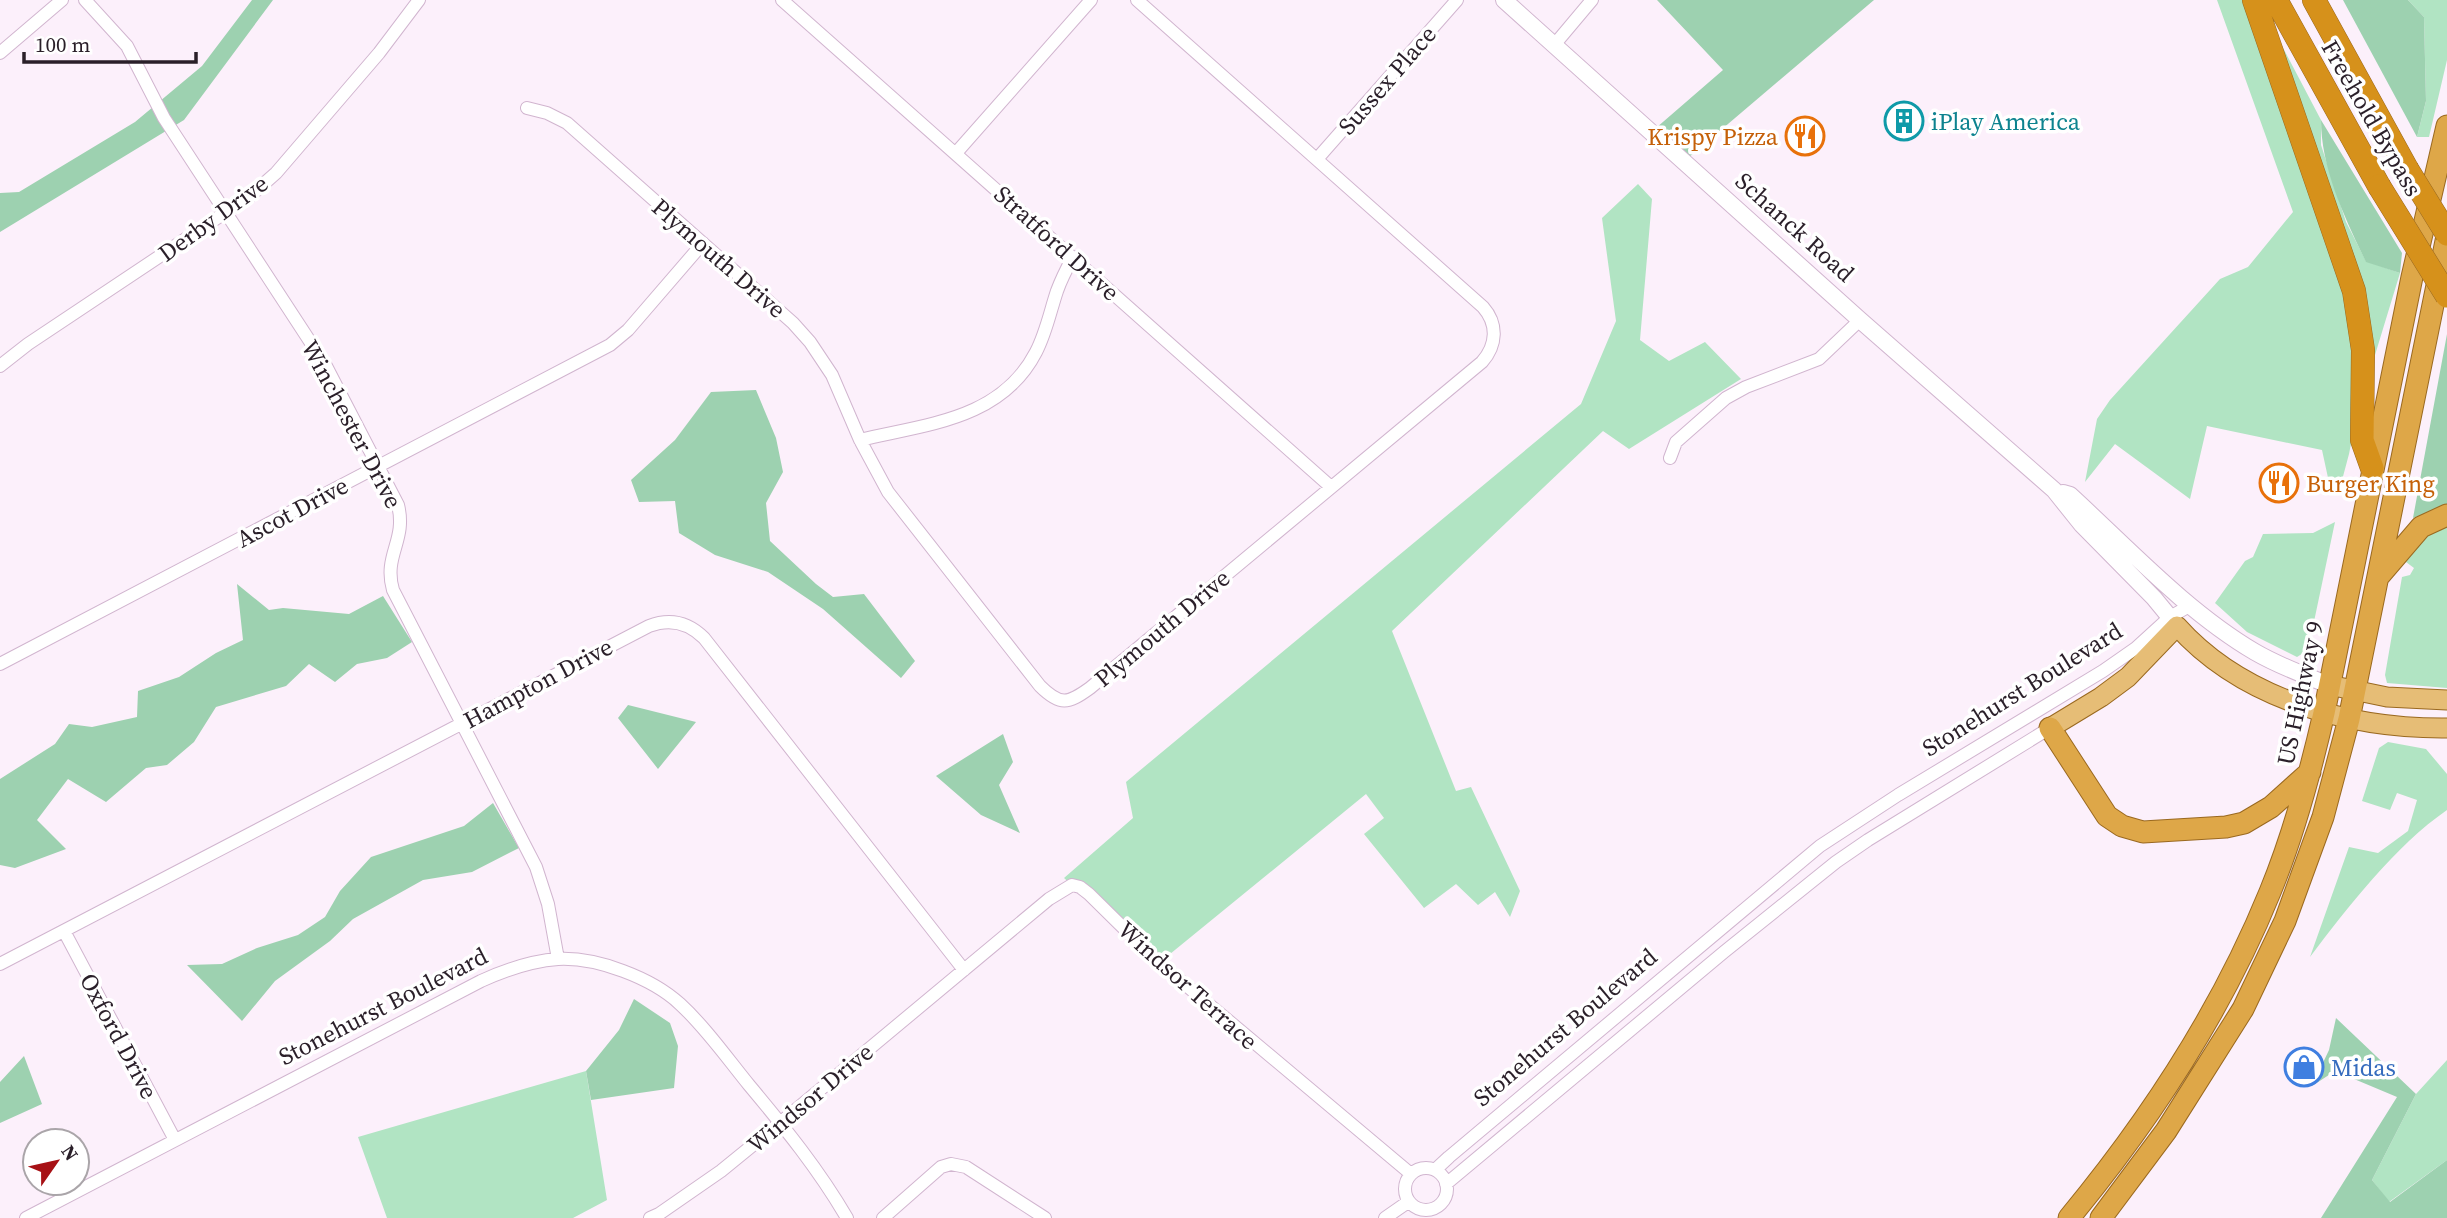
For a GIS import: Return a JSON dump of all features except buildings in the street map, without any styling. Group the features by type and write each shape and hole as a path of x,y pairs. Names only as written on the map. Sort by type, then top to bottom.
{"highway":[{"path":"2253,0 2354,291 2363,350 2362,440 2372,468"},
{"name":"Freehold Bypass","path":"2276,0 2379,186 2447,296"},
{"name":"Freehold Bypass","path":"2314,0 2407,169 2447,235"},
{"path":"2326,0 2334,39"},
{"name":"US Highway 9","path":"2069,1218 2161,1094 2215,1007 2270,893 2310,772 2324,713 2412,277 2447,126"},
{"path":"2101,1218 2166,1131 2226,1039 2269,956 2300,884 2323,817 2349,719 2447,235"},
{"path":"2378,577 2421,527 2447,515"},
{"path":"2050,728 2107,816 2122,826 2143,832 2227,827 2244,823 2271,807 2310,772"}],"main road":[{"name":"Schanck Road","path":"2174,622 2203,652 2230,671 2284,698 2349,719 2398,727 2447,728"},
{"name":"Stonehurst Boulevard","path":"2050,728 2128,677 2174,622"},
{"path":"2329,685 2387,697 2447,700"}],"street":[{"path":"0,53 62,0"},
{"name":"Winchester Drive","path":"85,0 127,46 164,118 326,366 379,466 401,517 399,539 391,560 393,590 536,867 548,904 558,959"},
{"name":"Derby Drive","path":"0,366 28,344 250,196 275,173 379,53 419,0"},
{"name":"Stratford Drive","path":"782,0 1331,487"},
{"path":"956,153 1091,0"},
{"name":"Plymouth Drive","path":"527,108 547,113 567,123 793,323 810,342 832,375 875,472 900,509 1040,686 1058,701 1066,702 1090,688 1482,362 1493,345 1494,329 1483,307 1137,0"},
{"name":"Sussex Place","path":"1317,159 1457,0"},
{"name":"Schanck Road","path":"1504,0 1860,320 2054,490 2082,525 2174,622"},
{"path":"1555,44 1592,0"},
{"name":"Ascot Drive","path":"0,664 610,345 628,330 703,243"},
{"path":"860,440 964,416 1005,392 1023,373 1037,351 1058,288 1073,257"},
{"path":"1670,458 1676,442 1726,398 1746,387 1819,359 1860,320"},
{"name":"Schanck Road","path":"2054,490 2070,495 2191,605 2229,635 2276,664 2329,685"},
{"name":"Stonehurst Boulevard","path":"1435,1170 1820,846 2103,671 2174,622 2191,605"},
{"name":"Hampton Drive","path":"0,964 649,626 668,621 688,626 704,638 964,970"},
{"path":"2020,722 2050,728"},
{"name":"Stonehurst Boulevard","path":"1408,1202 1420,1210 1435,1209 1445,1198 1446,1184 1818,876 1868,839 2050,728"},
{"path":"1969,752 1980,771"},
{"name":"Windsor Terrace","path":"964,970 1059,891 1068,886 1080,887 1156,960 1410,1174"},
{"path":"1740,912 1754,928"},
{"name":"Oxford Drive","path":"64,931 175,1140"},
{"name":"Stonehurst Boulevard","path":"26,1218 481,981 515,968 558,959 589,962 622,971 674,999 703,1029 822,1176 847,1218"},
{"name":"Windsor Drive","path":"650,1218 721,1171 964,970"},
{"path":"883,1218 941,1167 951,1164 966,1167 1045,1218"},
{"path":"1385,1218 1408,1202 1404,1191 1410,1174 1422,1168 1435,1170 1446,1184"}],"green space":[{"path":"252,0 273,0 184,120 0,232 0,193 19,192 135,122 202,66"},
{"path":"1657,0 1874,0 1688,158 1656,128 1723,70"},
{"path":"2217,0 2245,0 2355,318 2359,403 2341,484 2330,487 2322,450 2207,426 2190,499 2115,444 2085,482 2097,419 2110,400 2220,279 2248,267 2293,212"},
{"path":"2343,0 2408,0 2424,17 2426,101 2417,137"},
{"path":"2408,0 2447,0 2447,60 2429,137 2417,137 2426,101 2424,17"},
{"path":"2281,44 2321,120 2321,145 2346,222 2366,261 2400,273 2375,355 2349,245"},
{"path":"2321,120 2402,253 2400,273 2366,262 2330,175"},
{"path":"1638,184 1652,199 1640,340 1669,361 1705,342 1741,379 1629,449 1603,431 1392,631 1456,791 1471,787 1520,891 1510,917 1495,892 1478,905 1456,884 1424,908 1364,834 1384,818 1366,794 1159,963 1064,878 1133,818 1126,782 1581,404 1616,321 1602,218"},
{"path":"2447,334 2447,506 2413,518"},
{"path":"756,390 776,438 783,472 766,503 770,541 833,597 864,594 915,661 901,678 823,609 768,572 715,555 679,533 675,501 639,502 631,480 675,440 711,392"},
{"path":"2447,520 2447,688 2387,683 2385,675 2402,577 2410,575 2414,568 2406,562 2424,535"},
{"path":"2335,522 2308,650 2297,657 2247,632 2215,603 2245,561 2253,557 2263,534 2313,533"},
{"path":"237,584 269,610 283,608 349,614 383,596 412,642 387,658 357,664 335,682 309,664 286,686 216,707 194,742 167,765 146,768 106,802 68,779 37,820 66,849 15,868 0,865 0,779 55,744 69,724 92,727 137,717 138,691 179,677 216,653 243,640"},
{"path":"628,705 696,722 658,769 618,718"},
{"path":"1003,734 1013,762 999,785 1020,833 981,815 936,776"},
{"path":"2388,742 2426,749 2447,774 2447,810 2391,859 2356,898 2310,957 2349,847 2378,853 2408,831 2417,800 2397,793 2390,810 2362,801 2379,748"},
{"path":"493,803 519,848 472,872 423,880 353,919 330,941 275,981 242,1021 187,965 222,964 257,948 298,935 325,917 340,891 371,857 464,826"},
{"path":"634,999 670,1023 678,1046 674,1088 591,1100 586,1071 619,1030"},
{"path":"2336,1018 2416,1094 2372,1180 2390,1202 2447,1160 2447,1218 2321,1218 2397,1097 2335,1071 2312,1086 2329,1050"},
{"path":"24,1056 42,1104 0,1123 0,1082"},
{"path":"2447,1060 2447,1160 2389,1202 2372,1180 2416,1094"},
{"path":"586,1071 607,1200 573,1218 387,1218 358,1137"}],"place":[{"name":"iPlay America","path":"1904,121"},
{"name":"Krispy Pizza","path":"1805,136"},
{"name":"Burger King","path":"2279,483"},
{"name":"Midas","path":"2304,1067"}]}
